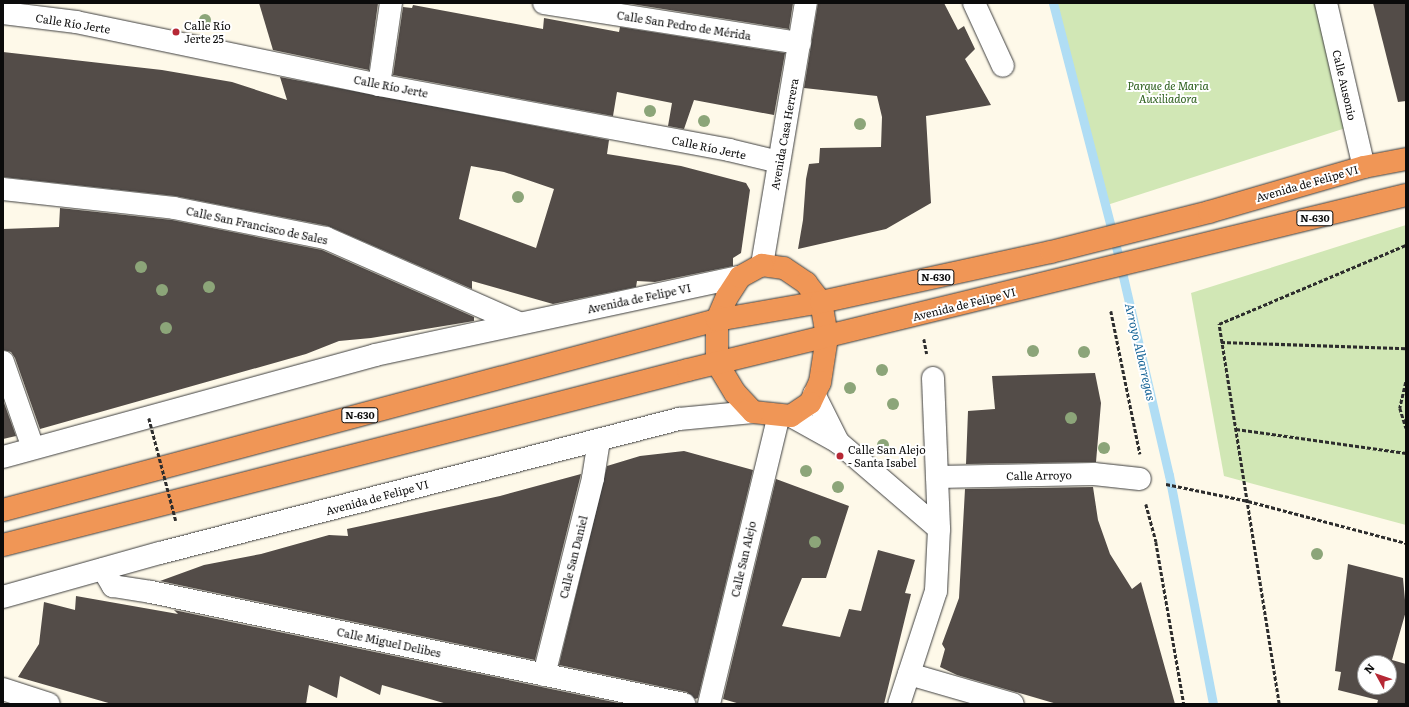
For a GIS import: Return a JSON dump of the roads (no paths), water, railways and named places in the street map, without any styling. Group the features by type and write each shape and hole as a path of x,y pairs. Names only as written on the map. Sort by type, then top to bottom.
{"highway":[{"name":"Avenida de Felipe VI","path":"821,302 1051,252 1209,212 1364,167 1406,159"},
{"name":"Avenida de Felipe VI","path":"827,337 1224,241 1406,195"},
{"path":"762,265 784,268 806,283 821,302 827,337 820,382 810,402 785,416 753,412 735,393 717,363 718,320 727,297 740,277 762,265"},
{"name":"N-630","path":"3,510 718,320 821,302"},
{"name":"N-630","path":"3,546 717,363 827,337"}],"street":[{"path":"380,84 391,3"},
{"name":"Calle San Pedro de Mérida","path":"544,3 800,43"},
{"name":"Avenida Casa Herrera","path":"762,265 806,3"},
{"path":"974,3 1003,66"},
{"name":"Calle Ausonio","path":"1326,3 1364,167"},
{"name":"Calle Río Jerte","path":"3,13 77,12 380,84 729,150 779,162"},
{"name":"Calle San Francisco de Sales","path":"3,189 174,208 326,238 519,323"},
{"name":"Avenida de Felipe VI","path":"3,457 375,355 519,323 740,277"},
{"path":"3,362 33,448"},
{"path":"899,704 936,591 939,529 933,378"},
{"path":"814,394 838,442"},
{"name":"Avenida de Felipe VI","path":"3,597 679,419 753,412"},
{"path":"785,416 838,442 939,529"},
{"name":"Calle San Alejo","path":"709,704 785,416"},
{"name":"Calle San Daniel","path":"544,675 593,478 599,439"},
{"name":"Calle Arroyo","path":"937,477 1094,474 1140,479"},
{"name":"Calle Miguel Delibes","path":"103,570 113,586 150,592 684,704"},
{"path":"909,674 1013,704"},
{"path":"3,689 49,704"}],"waterway":[{"name":"Arroyo Albarregas","path":"1053,3 1119,259 1169,475 1213,704"}],"place":[{"name":"Calle Río Jerte 25","path":"176,32"},
{"name":"Calle San Alejo - Santa Isabel","path":"840,456"}],"park label":[{"name":"Parque de Maria Auxiliadora","path":"1168,92"}]}
